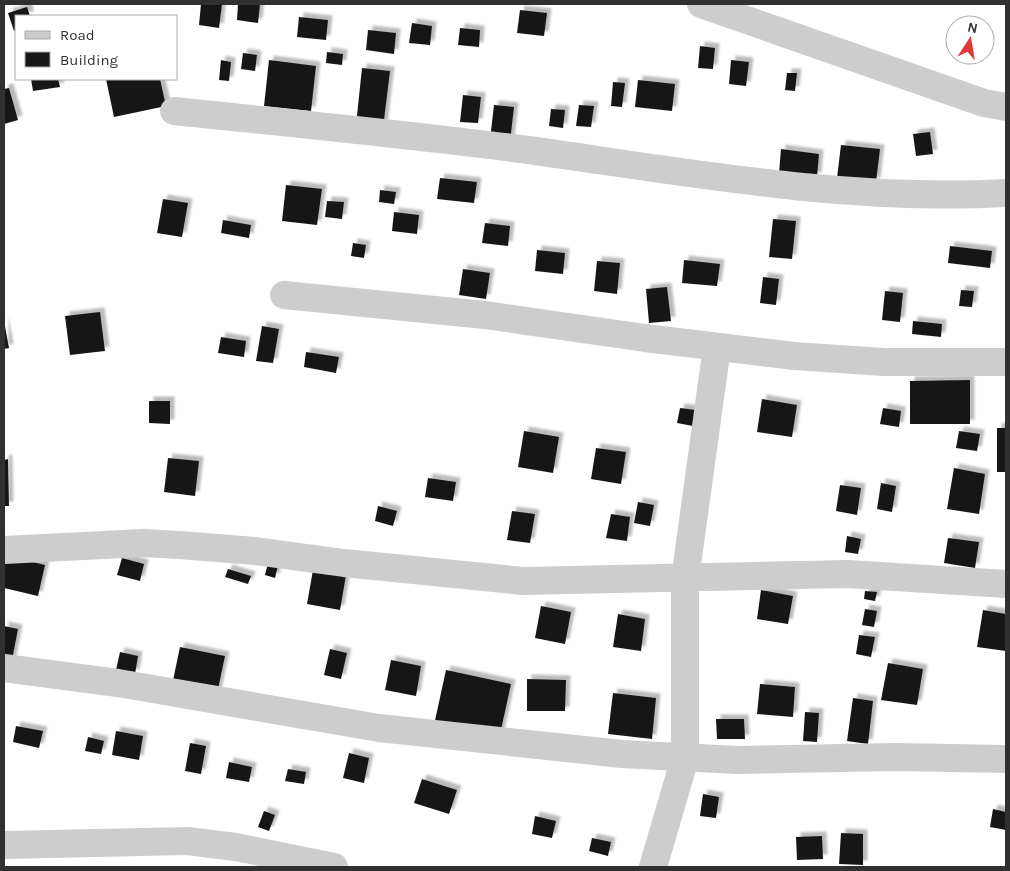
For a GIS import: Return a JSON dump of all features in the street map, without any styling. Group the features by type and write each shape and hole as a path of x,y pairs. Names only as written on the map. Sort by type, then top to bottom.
{"street":[{"path":"701,4 984,103 1006,108"},
{"path":"174,111 518,149 797,185 917,195 1006,193"},
{"path":"284,295 485,315 794,356 884,362 1006,362"},
{"path":"654,867 685,758 685,579 718,347"},
{"path":"4,550 143,543 255,551 344,563 523,582 848,574 1006,584"},
{"path":"4,668 118,683 379,728 622,754 737,760 895,757 1006,759"},
{"path":"4,845 187,841 236,847 334,867"}],"building":[{"path":"201,4 222,4 219,28 199,25"},
{"path":"238,4 260,4 258,23 237,20"},
{"path":"27,7 30,15 15,15 14,31 8,13"},
{"path":"520,10 547,13 544,36 517,33"},
{"path":"299,17 328,20 326,40 297,37"},
{"path":"412,23 432,26 430,45 409,43"},
{"path":"460,28 480,30 479,47 458,45"},
{"path":"368,30 396,33 394,54 366,50"},
{"path":"700,46 715,48 713,69 698,68"},
{"path":"327,52 343,54 342,65 326,63"},
{"path":"243,53 257,55 255,71 241,69"},
{"path":"221,60 231,62 229,81 219,80"},
{"path":"269,60 316,66 311,111 264,106"},
{"path":"731,60 749,62 746,86 729,84"},
{"path":"362,68 390,71 383,128 356,125"},
{"path":"787,73 797,73 795,91 785,90"},
{"path":"31,80 58,80 60,87 33,91"},
{"path":"106,80 160,80 166,106 114,117"},
{"path":"638,80 675,84 672,111 635,107"},
{"path":"613,82 625,83 622,107 611,106"},
{"path":"9,88 18,120 4,124 4,89"},
{"path":"463,95 481,97 478,123 460,122"},
{"path":"494,105 514,107 510,142 490,140"},
{"path":"579,105 594,106 591,127 576,126"},
{"path":"551,109 565,110 563,128 549,126"},
{"path":"930,132 933,154 916,156 913,134"},
{"path":"841,145 880,149 876,182 837,178"},
{"path":"781,149 819,154 817,177 779,173"},
{"path":"440,178 477,182 474,203 437,199"},
{"path":"286,185 322,189 317,225 282,221"},
{"path":"380,190 396,192 394,204 379,202"},
{"path":"163,199 188,203 182,237 157,233"},
{"path":"327,201 344,202 342,219 325,217"},
{"path":"394,212 419,215 417,234 392,231"},
{"path":"773,219 796,221 792,259 769,257"},
{"path":"223,220 251,225 249,238 221,233"},
{"path":"485,223 510,226 508,246 482,243"},
{"path":"353,243 366,245 364,258 351,256"},
{"path":"950,246 992,251 990,268 948,263"},
{"path":"537,250 565,253 563,274 535,271"},
{"path":"684,260 720,264 717,286 682,283"},
{"path":"597,261 620,263 617,294 594,291"},
{"path":"463,269 490,273 486,299 459,295"},
{"path":"763,277 779,279 776,305 760,303"},
{"path":"667,287 671,321 649,323 646,289"},
{"path":"961,290 974,291 972,307 959,306"},
{"path":"885,291 903,293 900,322 882,320"},
{"path":"100,312 105,351 70,355 65,316"},
{"path":"4,321 9,348 4,349"},
{"path":"913,321 942,324 941,337 912,334"},
{"path":"262,326 279,329 273,363 256,361"},
{"path":"221,337 246,341 244,357 218,353"},
{"path":"306,352 339,357 336,373 304,367"},
{"path":"970,380 970,424 910,424 910,381"},
{"path":"762,399 797,405 792,437 757,432"},
{"path":"149,401 170,401 170,424 149,423"},
{"path":"680,408 696,410 693,426 677,423"},
{"path":"883,408 901,411 899,427 880,424"},
{"path":"997,428 1006,428 1006,472 997,472"},
{"path":"524,431 559,437 553,473 518,467"},
{"path":"959,431 980,434 977,451 956,448"},
{"path":"596,448 626,452 621,484 591,479"},
{"path":"168,458 199,461 195,496 164,492"},
{"path":"8,459 9,506 4,506 4,460"},
{"path":"954,468 985,474 979,514 947,509"},
{"path":"428,478 456,482 453,501 425,497"},
{"path":"881,483 896,486 892,512 877,509"},
{"path":"840,485 861,488 857,515 836,511"},
{"path":"638,502 654,505 650,526 634,523"},
{"path":"378,506 397,511 393,526 375,521"},
{"path":"512,511 535,514 530,543 507,540"},
{"path":"611,514 630,517 627,541 606,538"},
{"path":"847,536 861,539 858,554 845,552"},
{"path":"948,538 979,542 975,568 944,563"},
{"path":"4,555 45,565 38,596 4,588"},
{"path":"270,555 280,557 275,578 265,575"},
{"path":"122,558 144,564 140,581 117,575"},
{"path":"228,569 251,576 248,584 225,577"},
{"path":"313,570 346,575 340,610 307,604"},
{"path":"761,590 793,596 788,624 757,619"},
{"path":"865,591 877,592 875,601 864,599"},
{"path":"541,606 571,612 565,644 535,638"},
{"path":"865,609 877,611 874,627 862,625"},
{"path":"983,610 1006,614 1006,651 977,647"},
{"path":"618,614 645,619 641,651 613,647"},
{"path":"4,626 18,629 11,665 4,663"},
{"path":"859,635 875,637 871,657 856,654"},
{"path":"180,647 225,656 217,694 172,685"},
{"path":"330,649 347,653 341,679 324,675"},
{"path":"120,652 138,656 135,674 116,670"},
{"path":"391,660 421,666 416,696 385,690"},
{"path":"888,663 923,669 917,705 881,700"},
{"path":"446,670 511,684 499,739 434,725"},
{"path":"527,679 566,680 565,711 527,711"},
{"path":"760,684 795,687 793,717 757,714"},
{"path":"613,693 656,698 652,739 608,734"},
{"path":"853,698 873,701 868,744 847,741"},
{"path":"805,712 819,713 817,742 803,741"},
{"path":"716,719 744,719 745,739 717,739"},
{"path":"16,726 43,731 39,748 13,742"},
{"path":"116,731 143,736 139,760 112,755"},
{"path":"88,737 104,741 101,754 85,751"},
{"path":"190,743 206,746 201,774 185,771"},
{"path":"349,753 369,758 364,783 343,778"},
{"path":"229,762 252,767 249,782 226,778"},
{"path":"288,769 306,772 304,784 285,781"},
{"path":"422,779 457,790 449,814 414,803"},
{"path":"703,794 719,797 716,818 700,816"},
{"path":"993,809 1006,812 1006,830 990,827"},
{"path":"264,811 275,815 269,831 258,827"},
{"path":"535,816 556,821 552,838 532,834"},
{"path":"841,833 863,834 863,865 839,864"},
{"path":"822,836 823,859 797,860 796,837"},
{"path":"592,838 611,842 608,856 589,851"}]}
